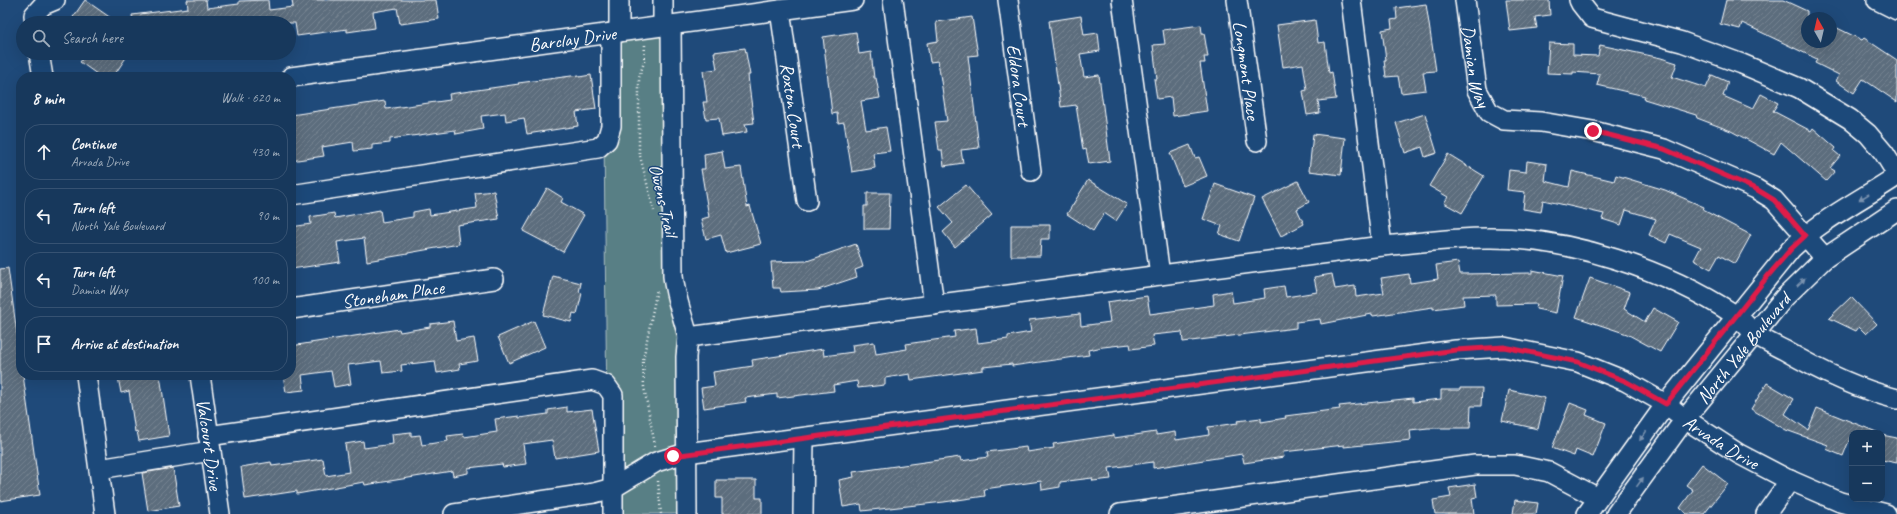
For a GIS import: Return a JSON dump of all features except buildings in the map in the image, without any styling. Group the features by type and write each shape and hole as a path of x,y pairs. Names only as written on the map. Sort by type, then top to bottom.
{"street":[{"path":"34,16 43,5 55,0"},
{"path":"296,195 598,148 607,140 611,126 618,0"},
{"path":"663,0 667,26 673,276 675,294 688,337 686,357 686,514"},
{"name":"Barclay Drive","path":"296,76 853,0"},
{"path":"893,0 934,305"},
{"name":"Eldora Court","path":"1008,0 1031,171"},
{"path":"1122,0 1160,275"},
{"name":"Longmont Place","path":"1237,0 1257,140"},
{"path":"1351,0 1382,246"},
{"name":"Damian Way","path":"1465,0 1478,90 1489,112 1504,120 1541,122 1593,131 1664,149 1756,189 1774,200 1825,258"},
{"path":"1580,0 1580,4 1592,18 1682,42 1742,64 1799,88 1850,118 1864,130 1884,153 1897,175"},
{"path":"1877,0 1897,10"},
{"name":"Roxton Court","path":"780,10 808,200"},
{"path":"40,60 42,72"},
{"name":"North Yale Boulevard","path":"1587,514 1666,404 1786,255 1805,236 1842,210 1897,175"},
{"name":"North Yale Boulevard","path":"1616,514 1685,419 1784,298 1825,258 1896,213"},
{"path":"688,337 1382,246 1488,238 1525,240 1575,248 1625,262 1675,281 1737,316 1755,334 1817,369 1876,394 1897,399"},
{"name":"Stoneham Place","path":"296,308 494,279"},
{"name":"Arvada Drive","path":"454,514 498,511 594,493 613,488 656,462 686,453 1448,351 1504,347 1578,362 1625,381 1666,404 1685,419 1739,454 1790,480 1840,502 1879,513"},
{"path":"87,380 106,514"},
{"name":"Valcourt Drive","path":"201,380 220,514"},
{"path":"99,469 209,444 592,380 606,385 613,395 613,514"},
{"path":"803,514 804,438"},
{"path":"1120,514 1475,465 1515,465 1549,472 1598,498"},
{"path":"1766,514 1790,480"}],"path":[{"name":"Owens Trail","path":"644,29 645,51 640,78 639,152 655,212"},
{"path":"655,448 644,387 643,360 657,288"},
{"path":"657,475 661,514"}],"green space":[{"path":"680,32 683,514 608,514 603,42"}],"route":[{"path":"673,456 686,453 1456,350 1504,347 1578,362 1625,381 1666,404 1767,277 1791,249 1805,236 1774,200 1756,189 1664,149 1593,131"}]}
